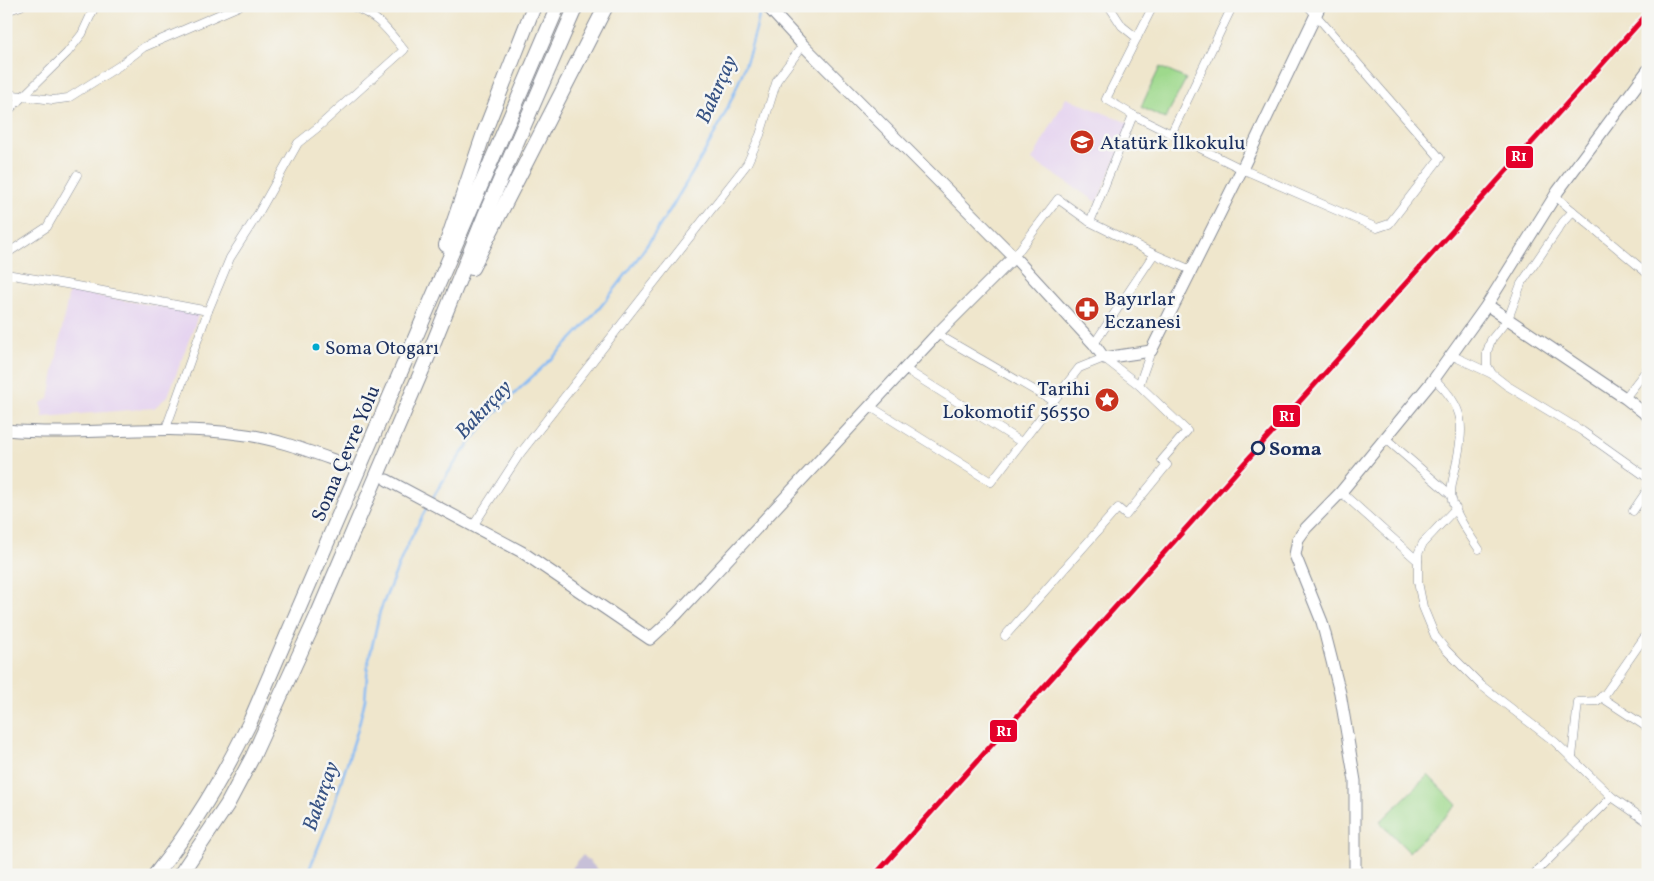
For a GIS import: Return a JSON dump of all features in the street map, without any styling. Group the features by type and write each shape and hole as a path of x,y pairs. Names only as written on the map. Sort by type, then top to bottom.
{"highway":[{"path":"413,344 484,133 534,6"},
{"name":"Soma Çevre Yolu","path":"155,875 180,844 203,810 249,724 558,6"},
{"name":"Soma Çevre Yolu","path":"180,875 227,805 253,756 317,616 431,349 485,215 576,6"},
{"path":"431,349 606,6"}],"main road":[{"path":"767,6 799,42 1014,257 1094,344 1104,358 1150,350 1242,169 1314,9"},
{"path":"1355,875 1355,781 1340,693 1322,622 1295,555 1298,539 1306,528 1341,492 1434,379 1487,305 1555,196 1648,70"},
{"path":"387,480 522,552 650,639 676,615 937,334 1014,257"},
{"path":"1487,305 1625,398 1648,416"},
{"path":"6,430 201,431 246,435 295,447 345,464"}],"street":[{"path":"6,11 20,6"},
{"path":"6,112 67,53 82,34 95,6"},
{"path":"6,94 53,100 68,98 144,47 238,6"},
{"path":"165,431 208,311 230,258 258,214 298,142 317,128 404,50 383,25 369,13 352,6"},
{"path":"1109,6 1122,26 1137,38"},
{"path":"1153,6 1106,99 1133,115 1172,132 1242,169 1377,228 1389,224 1440,158 1314,9"},
{"path":"1172,132 1231,7"},
{"path":"473,526 519,455 747,164 760,135 778,80 799,42"},
{"path":"1090,222 1133,115"},
{"path":"6,254 48,227 77,175"},
{"path":"1555,196 1648,274"},
{"path":"1014,257 1058,199 1090,222 1190,270"},
{"path":"1492,374 1487,365 1487,352 1491,340 1508,319 1521,284 1563,222 1573,211"},
{"path":"1094,344 1154,254"},
{"path":"6,274 208,311"},
{"path":"937,334 1053,401"},
{"path":"1139,386 1150,350"},
{"path":"1451,355 1492,374 1506,385 1582,431 1648,478"},
{"path":"871,407 991,482 1079,368 1104,358 1139,386 1186,431 1162,460 1167,465 1126,515 1118,508 1005,636"},
{"path":"1625,398 1648,368"},
{"path":"905,369 1021,442"},
{"path":"1434,379 1452,398 1462,425 1451,495"},
{"path":"1385,438 1451,495 1460,520 1479,548"},
{"path":"1633,512 1648,489"},
{"path":"1341,492 1418,561"},
{"path":"1456,508 1423,543 1418,554 1418,582 1423,607 1435,636 1446,650 1482,686 1572,757 1612,797 1648,822"},
{"path":"1572,757 1578,702 1597,700 1601,697 1646,636"},
{"path":"1601,697 1645,726 1648,725"},
{"path":"1533,875 1612,797"}],"shaded area":[{"name":"Atatürk İlkokulu","path":"1066,98 1131,124 1097,202 1032,160"},
{"path":"69,291 199,313 168,396 154,408 43,417 41,403 49,399"},
{"path":"583,855 603,875 566,875"}],"green space":[{"path":"1160,67 1186,79 1165,119 1141,107"},
{"path":"1428,775 1457,805 1409,852 1380,822"}],"waterway":[{"name":"Bakırçay","path":"431,501 455,463 483,426 582,328 612,293 652,238 700,160 723,118 750,52 761,6"},
{"name":"Bakırçay","path":"307,875 329,820 357,732 365,700 368,664 380,611 404,552 428,505"}],"transit line":[{"name":"R1","path":"875,875 1648,13"}],"place":[{"name":"Atatürk İlkokulu","path":"1082,142"},
{"name":"Bayırlar Eczanesi","path":"1087,309"},
{"name":"Soma Otogarı","path":"316,347"},
{"name":"Tarihi Lokomotif 56550","path":"1107,400"},
{"name":"Soma","path":"1258,448"}]}
